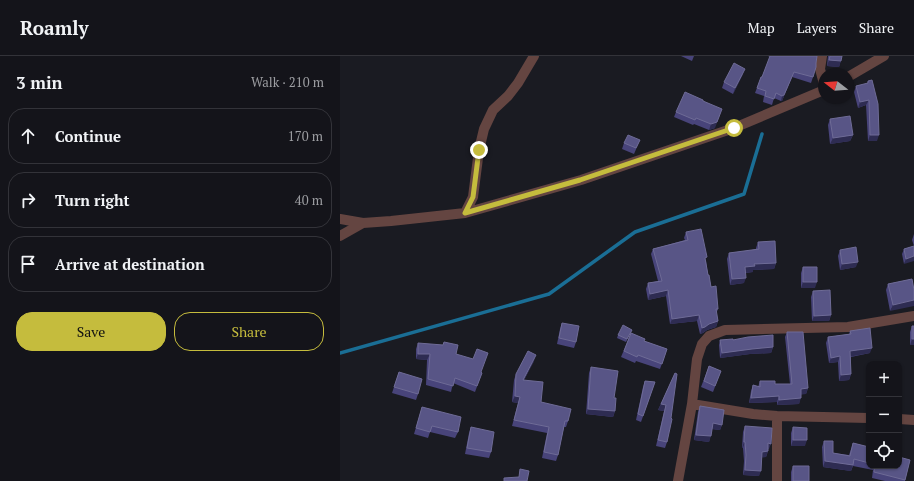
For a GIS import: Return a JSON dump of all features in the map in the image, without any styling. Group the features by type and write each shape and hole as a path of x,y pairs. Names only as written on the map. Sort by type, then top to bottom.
{"street":[{"path":"465,213 473,197 479,150 484,128 493,110 508,96 534,56"},
{"path":"820,68 822,56"},
{"path":"854,74 884,56"},
{"path":"340,219 363,223 465,213 580,180 734,128 818,93"},
{"path":"340,236 363,223"},
{"path":"678,481 692,404 697,358 702,344 710,336 725,330 848,327 914,316"},
{"path":"692,404 753,414 777,416 866,418"},
{"path":"777,416 777,481"},
{"path":"902,419 914,420"}],"building":[{"path":"770,56 817,56 813,77 794,72 784,95 782,96 776,93 774,99 765,96 766,91 757,88"},
{"path":"830,56 842,56 841,61 829,60"},
{"path":"734,63 745,69 735,88 724,82"},
{"path":"872,80 878,104 879,135 870,135 869,100 860,102 856,86 868,83 868,81"},
{"path":"685,92 722,109 717,122 711,124 696,118 695,120 676,112"},
{"path":"850,116 853,135 833,138 830,119"},
{"path":"628,135 640,140 636,148 624,143"},
{"path":"701,229 711,287 716,286 718,309 716,309 718,321 702,328 699,315 672,319 668,290 650,294 648,283 662,281 653,249 688,240 686,232"},
{"path":"775,241 776,263 754,264 755,266 745,267 746,278 732,279 729,253 759,249 758,242"},
{"path":"914,246 914,256 906,259 904,249"},
{"path":"856,247 858,262 842,264 840,250"},
{"path":"803,267 817,267 817,282 803,282"},
{"path":"912,279 914,300 893,305 888,284"},
{"path":"830,290 831,315 814,316 813,291"},
{"path":"562,323 579,326 576,342 559,338"},
{"path":"623,325 632,330 627,339 618,335"},
{"path":"912,326 914,326 914,339 912,339"},
{"path":"870,328 872,348 850,351 851,374 841,375 840,356 831,358 828,337 851,334 850,331"},
{"path":"787,332 803,332 808,388 801,389 801,398 779,400 779,396 751,398 753,385 760,387 760,381 775,381 775,384 792,384"},
{"path":"631,333 645,339 644,341 667,349 662,364 638,355 637,357 624,351"},
{"path":"773,335 773,347 722,353 720,340 733,340"},
{"path":"444,342 458,345 456,354 473,359 477,349 488,353 477,386 455,378 453,386 428,379 430,354 418,354 418,343 443,345"},
{"path":"528,351 536,355 523,380 543,382 541,402 571,409 568,421 565,421 558,455 544,452 549,427 514,420 520,397 515,396 516,374"},
{"path":"709,366 721,371 715,386 704,381"},
{"path":"591,367 618,371 614,398 616,398 615,411 588,409"},
{"path":"399,372 422,379 418,394 394,387"},
{"path":"675,373 677,374 672,419 667,442 658,440 666,405 661,404"},
{"path":"645,381 655,382 643,416 638,414"},
{"path":"700,406 724,410 722,425 713,423 711,436 696,435"},
{"path":"422,407 461,417 458,432 432,426 430,432 416,428"},
{"path":"745,426 772,428 771,444 768,443 768,451 762,452 761,471 745,470"},
{"path":"471,427 494,432 491,452 467,448"},
{"path":"793,427 807,428 807,440 793,440"},
{"path":"824,441 833,441 833,453 850,456 853,443 866,446 866,462 854,459 853,465 825,461"},
{"path":"902,458 910,460 905,480 874,472 874,469 902,469"},
{"path":"793,466 809,466 809,481 793,481"},
{"path":"520,469 529,471 527,481 504,481 504,478 519,477"}],"waterway":[{"path":"340,353 549,294 635,232 744,194 762,134"}],"route":[{"path":"479,150 473,197 465,213 580,180 734,128"}]}
